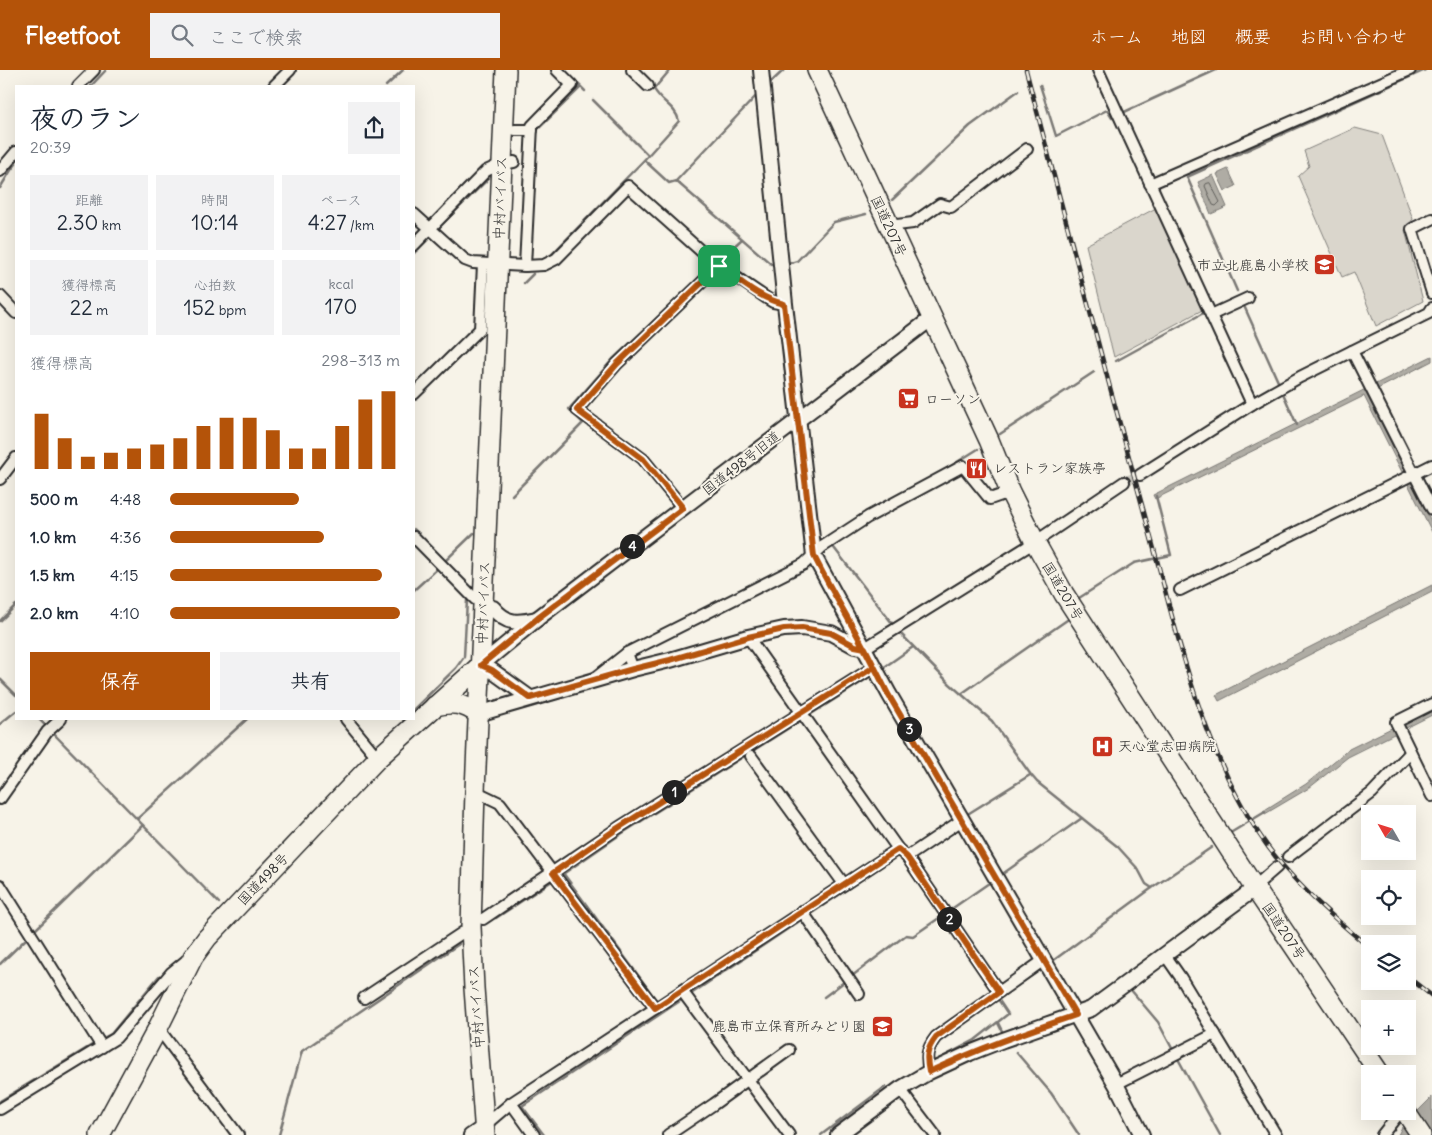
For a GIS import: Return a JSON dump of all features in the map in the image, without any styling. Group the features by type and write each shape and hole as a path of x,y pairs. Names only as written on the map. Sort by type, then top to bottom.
{"highway":[{"name":"中村バイパス","path":"484,1130 477,923 480,794 488,664 488,604 508,163 506,70"},
{"name":"中村バイパス","path":"508,163 523,130 517,70"},
{"name":"国道207号","path":"817,70 988,440 1010,492 1064,594 1254,887 1374,1065"},
{"name":"国道498号","path":"100,1135 158,1028 193,957 207,938 378,758 435,706 488,664"},
{"path":"435,706 453,703 484,711"},
{"path":"1411,1120 1421,1135"}],"street":[{"path":"79,85 94,70"},
{"path":"280,84 290,70"},
{"path":"415,393 480,329 504,265 523,130 532,126 572,85 558,70"},
{"path":"632,70 648,86"},
{"path":"761,70 784,304 814,556 888,694 1117,1086 1142,1135"},
{"path":"1098,70 1252,404"},
{"path":"1150,184 1410,70"},
{"path":"889,226 913,223 940,204 951,207 1027,149"},
{"path":"0,171 15,153"},
{"path":"415,244 486,171 508,163"},
{"path":"415,215 465,260 472,263 544,265 556,259 628,186 715,263 765,297 774,302 784,304"},
{"path":"1432,219 1412,229 1432,293"},
{"path":"683,508 643,459 577,410 617,364 715,263"},
{"path":"0,296 15,312"},
{"path":"1209,311 1248,298"},
{"path":"1140,475 1252,404 1429,312 1432,308"},
{"name":"国道498号旧道","path":"488,664 538,618 932,318"},
{"path":"1352,351 1432,509"},
{"path":"0,479 15,459"},
{"path":"1180,590 1432,465"},
{"path":"591,681 627,653 804,564 829,542 868,517 963,466 990,500 1010,492"},
{"path":"484,711 748,637 784,629 802,628 831,633 855,646 865,648 1035,542 1124,482"},
{"path":"415,538 474,599 488,604 500,616 516,622 538,618"},
{"path":"831,633 848,619"},
{"path":"748,637 898,849 907,857 999,992"},
{"path":"627,653 633,669"},
{"path":"488,664 530,698"},
{"path":"364,998 618,828 804,716 874,667"},
{"path":"1432,704 1396,722 1432,796"},
{"path":"0,799 49,730 60,720"},
{"path":"347,720 378,758"},
{"path":"1288,857 1372,792 1410,753"},
{"path":"751,756 844,884"},
{"path":"480,794 500,803 655,1008"},
{"path":"907,857 962,820"},
{"path":"484,1130 511,1103 898,849"},
{"path":"838,1135 900,1089 929,1072 1003,1040 1091,1009 1246,895 1277,867"},
{"path":"0,885 102,1047"},
{"path":"802,911 859,994"},
{"path":"1165,955 1181,978 1276,1135"},
{"path":"0,1108 116,1038 171,974 183,962 193,957"},
{"path":"929,1072 926,1058 930,1045 936,1037 1044,960"},
{"path":"682,991 789,1135"},
{"path":"158,1028 238,1135"},
{"path":"1117,1086 1122,1081 1215,1034"},
{"path":"668,1135 789,1050"},
{"path":"900,1089 935,1135"},
{"path":"511,1103 534,1135"},
{"path":"1382,1135 1394,1120"}],"shaded area":[{"path":"1355,128 1382,135 1413,219 1405,230 1423,301 1376,326 1354,272 1342,277 1298,176 1309,166 1304,151"},
{"path":"1156,208 1204,309 1114,357 1086,245"}],"water":[{"path":"1228,169 1236,186 1225,191 1217,174"},
{"path":"1213,175 1227,207 1211,214 1198,182"},
{"path":"1432,356 1432,361 1368,394 1432,523 1432,532 1364,396 1155,499 1153,495"},
{"path":"1432,585 1432,592 1219,701 1216,695"},
{"path":"1432,708 1432,715 1348,757 1309,788 1265,814 1263,811 1306,784 1349,749"},
{"path":"1432,1097 1432,1135 1398,1135 1402,1127 1409,1120 1416,1120 1416,1113"}],"waterway":[{"path":"92,85 106,70"},
{"path":"387,85 403,70"},
{"path":"550,256 644,160 679,121 672,108 660,98 654,89 670,70"},
{"path":"770,83 784,70"},
{"path":"1120,114 1216,70"},
{"path":"1237,291 1187,177 1425,70"},
{"path":"574,80 585,91"},
{"path":"1040,85 1056,136 1107,110 1112,118 1115,117"},
{"path":"537,130 581,87"},
{"path":"892,200 970,126 1018,91"},
{"path":"644,160 669,183 676,181 757,95"},
{"path":"593,100 648,155"},
{"path":"0,188 15,165"},
{"path":"439,227 486,181"},
{"path":"676,181 771,264"},
{"path":"791,263 797,261 834,222 866,214"},
{"path":"415,252 430,237"},
{"path":"718,261 742,239"},
{"path":"524,283 533,274"},
{"path":"512,495 583,423 569,409 613,359 687,290"},
{"path":"1245,308 1280,386"},
{"path":"1116,361 1207,311"},
{"path":"1000,434 1094,372"},
{"path":"1282,391 1297,425"},
{"path":"946,469 978,449"},
{"path":"865,513 902,493"},
{"path":"1079,598 1134,563 1171,555 1156,496"},
{"path":"415,530 468,585"},
{"path":"445,561 474,533"},
{"path":"831,544 895,627"},
{"path":"415,589 436,570"},
{"path":"415,708 456,668 464,657 467,600"},
{"path":"0,621 15,606"},
{"path":"961,694 1067,620"},
{"path":"898,631 950,684 992,721 1037,782 1118,847 1138,869 1146,884 1152,888"},
{"path":"883,668 913,647"},
{"path":"808,716 870,677"},
{"path":"0,679 15,694"},
{"path":"0,724 15,712"},
{"path":"560,876 621,834 803,719"},
{"path":"40,720 48,728"},
{"path":"137,819 246,720"},
{"path":"52,732 219,903"},
{"path":"966,815 1030,775"},
{"path":"1232,832 1265,812"},
{"path":"1001,875 1082,818"},
{"path":"35,930 143,825"},
{"path":"1054,960 1152,888 1212,847"},
{"path":"809,915 882,866"},
{"path":"563,873 657,1001"},
{"path":"496,918 555,879"},
{"path":"950,910 989,883"},
{"path":"852,976 906,935 913,936 942,916"},
{"path":"688,996 804,918"},
{"path":"0,964 26,939"},
{"path":"279,1135 302,1051 459,944"},
{"path":"935,1061 975,1040 1008,1014 998,999 1040,970"},
{"path":"103,1038 111,1034 159,976"},
{"path":"824,997 844,982"},
{"path":"1131,990 1158,1022 1174,1052"},
{"path":"544,1135 522,1106 683,999"},
{"path":"998,1023 1002,1031"},
{"path":"0,1101 92,1045"},
{"path":"1016,1052 1051,1093 1079,1135"},
{"path":"1177,1057 1220,1135"},
{"path":"821,1135 885,1087"}],"tunnel":[{"path":"1124,482 1140,475"}],"railway":[{"path":"1026,70 1169,606 1205,724 1220,762 1238,799 1270,850 1310,895 1361,940"},
{"path":"1416,983 1432,996"}],"place":[{"name":"市立北鹿島小学校","path":"1325,265"},
{"name":"ローソン","path":"909,399"},
{"name":"レストラン家族亭","path":"977,468"},
{"name":"天心堂志田病院","path":"1102,746"},
{"name":"鹿島市立保育所みどり園","path":"882,1026"}],"route":[{"path":"719,266 617,364 577,410 643,459 683,508 538,618 481,665 492,670 530,698 748,637 784,629 802,628 831,633 855,646 865,648 888,694 1076,1015 1003,1040 929,1072 926,1058 930,1045 936,1037 999,992 907,857 898,849 655,1008 553,873 618,828 874,667 865,648 830,590 814,556 784,304 774,302 765,297 719,266"}]}
